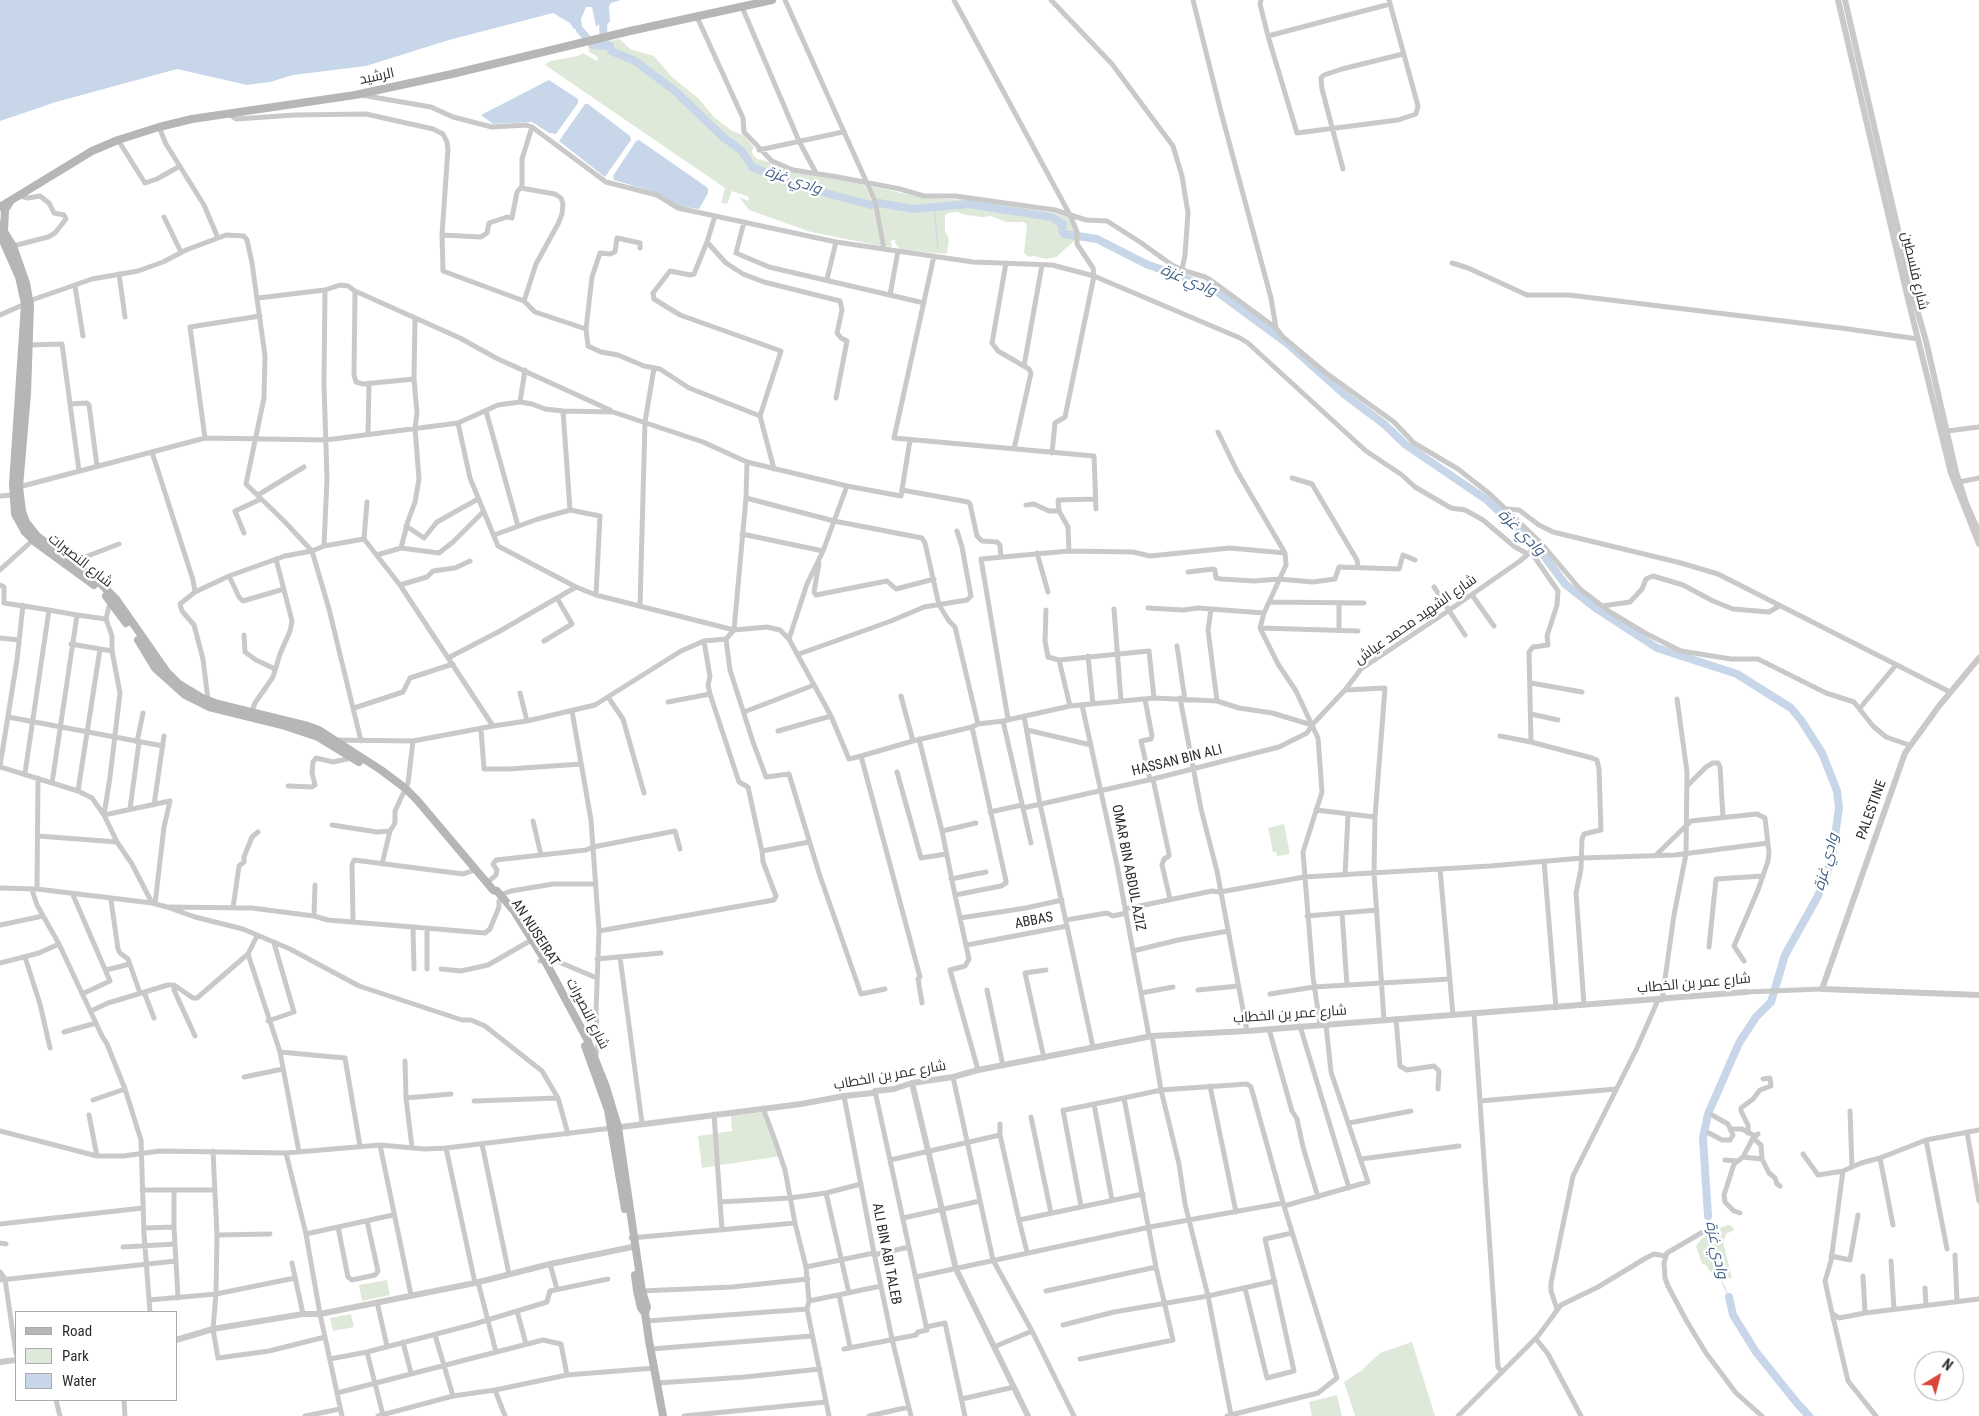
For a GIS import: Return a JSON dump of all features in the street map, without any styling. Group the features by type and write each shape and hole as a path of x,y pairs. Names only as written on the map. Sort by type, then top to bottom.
{"main road":[{"name":"الرشيد","path":"0,207 66,166 118,140 160,127 228,114 355,95 772,0"},
{"name":"شارع النصيرات","path":"10,202 5,210 1,230 27,303 13,495 17,520 24,532 96,586 110,600 155,668 184,695 209,708 294,728 318,738 394,780"},
{"name":"شارع النصيرات","path":"1,230 13,246 26,283 29,346 19,487 22,511 26,522 37,536 100,583 116,599 167,672 179,684 208,700 236,710 308,726 335,740 405,788 497,896 523,923 542,960"},
{"name":"AN NUSEIRAT","path":"497,896 542,960 594,1061 608,1110 615,1127"},
{"path":"615,1127 633,1238 639,1291"},
{"path":"633,1238 632,1247 639,1291 647,1306 646,1317 663,1416"}],"street":[{"path":"785,0 874,201 884,249"},
{"path":"954,0 1070,215 1077,232 1077,244 1094,268 1094,276 1065,418 1055,423 1052,453"},
{"path":"1051,0 1112,64 1173,146 1188,213 1182,270"},
{"path":"1192,0 1271,298 1276,328"},
{"path":"1261,0 1260,4 1268,36 1297,133 1398,120 1416,114 1418,106 1389,2 1268,36"},
{"name":"شارع فلسطين","path":"1838,0 1951,473 1979,544"},
{"name":"شارع فلسطين","path":"1845,0 1914,299 1947,431"},
{"path":"742,7 799,141 816,173"},
{"path":"697,17 743,118 744,132 772,161 793,170 866,182 924,196 955,196 1055,210 1086,220 1107,221 1164,260 1182,270 1212,281 1276,328 1282,337 1326,373 1394,422 1414,443 1464,474 1507,509 1534,549 1558,591 1557,605 1548,636 1548,645 1533,647 1529,652 1531,742"},
{"path":"1343,169 1322,89 1321,78 1324,75 1403,54"},
{"path":"355,95 431,106 453,117 492,126 526,125 532,127 606,182 657,195 678,208 836,242 973,262 1052,265 1094,276 1240,338 1366,451 1402,475 1415,487 1451,508 1465,510 1483,520 1516,547 1534,549 1602,606 1645,633 1681,651 1731,658 1758,659 1826,693 1854,702 1873,726 1886,737 1909,745"},
{"path":"228,114 236,119 295,115 366,114 433,129 442,134 447,142 448,149 442,235 442,271 524,301 535,312 586,329"},
{"path":"160,127 166,144 204,205 218,238"},
{"path":"442,235 481,237 487,233 489,223 507,217 512,218 517,192 522,186 522,159 532,127"},
{"path":"760,150 844,132"},
{"path":"118,140 145,183 157,179 180,166"},
{"path":"520,188 555,194 563,204 560,219 536,264 524,301"},
{"path":"13,246 48,237 55,233 66,219 64,215 54,213 49,203 40,196 28,198 20,196"},
{"path":"715,216 694,274 670,271 653,293 654,299 680,315 781,351 760,416 774,469"},
{"path":"164,217 181,252"},
{"path":"744,222 736,253 769,267 924,303"},
{"path":"0,314 92,279 138,271 226,235 244,236 247,240 258,298 265,356 264,398 246,484 312,550 329,609 361,741"},
{"path":"640,248 640,243 617,238 614,252 610,254 600,253 592,277 586,329 588,346 601,352 618,355 644,366 660,369 689,388 760,416"},
{"path":"707,242 726,264 743,274 764,282 840,301 842,310 836,333 848,341 836,398"},
{"path":"827,280 836,242"},
{"path":"890,295 898,251"},
{"path":"934,256 894,438 1094,456 1096,509"},
{"path":"1006,263 992,343 998,351 1029,369 1031,376 1014,449"},
{"path":"1452,263 1468,268 1527,295 1569,295 1841,328 1918,340"},
{"path":"1024,366 1042,265"},
{"path":"119,274 125,317"},
{"path":"258,298 325,290 340,285 348,286 612,412 703,442 747,462 847,486 901,496 910,440"},
{"path":"75,286 83,336"},
{"path":"324,546 327,479 324,384 325,290"},
{"path":"355,291 354,375 356,382 369,383 414,379"},
{"path":"205,438 190,327 260,316"},
{"path":"401,548 406,526 415,502 418,479 415,428 417,413 414,379 415,318"},
{"path":"29,346 62,344 79,471"},
{"path":"640,606 645,422 654,368"},
{"path":"520,402 525,370"},
{"path":"368,434 369,383"},
{"path":"19,487 205,438 326,440 458,422 498,405 520,402 545,409 563,411 612,412"},
{"path":"70,404 88,403 89,405 97,466"},
{"path":"486,411 518,526"},
{"path":"563,411 570,510"},
{"path":"458,422 470,478 498,546 510,554 596,596 734,630 767,627 780,630 789,639 798,654 831,716 849,759 978,724 1070,706 1154,698 1218,701 1239,708 1272,713 1312,725"},
{"path":"1979,428 1947,431 1959,482 1977,522 1979,533"},
{"path":"916,1277 1150,1227 1236,1212 1246,1208 1283,1204 1318,1197 1368,1182 1331,1072 1314,987 1303,852 1322,792 1318,738 1296,691 1278,664 1260,628 1264,613 1286,565 1285,553 1237,471 1218,432"},
{"path":"152,452 195,592"},
{"path":"335,740 413,741 572,712 595,705 681,651 704,641 726,639 734,630 746,498 747,462"},
{"path":"244,533 235,511 304,466"},
{"path":"1292,478 1312,484 1357,560 1358,567"},
{"path":"1959,482 1979,478"},
{"path":"789,639 807,584 823,551 847,486"},
{"path":"902,490 968,502 977,536 982,541 997,542 1000,545 1001,557"},
{"path":"0,496 13,495"},
{"path":"406,526 424,538 437,522 478,498"},
{"path":"746,498 834,521 922,538 925,543 939,605 949,621 955,626 978,724"},
{"path":"1069,551 1068,527 1060,511 1058,500 1096,499"},
{"path":"367,502 364,539 400,585 493,726"},
{"path":"1026,505 1034,504 1049,511 1060,511"},
{"path":"1507,509 1518,510 1539,525 1553,532 1711,572 1950,692"},
{"path":"494,535 570,510 600,516 596,596"},
{"path":"377,556 401,548 439,553 483,512"},
{"path":"798,654 891,621 924,607 967,600 972,596 957,531"},
{"path":"742,534 823,551"},
{"path":"208,700 203,659 194,625 182,611 180,604 195,592 229,576 285,556 324,546 364,539"},
{"path":"0,570 33,540"},
{"path":"72,562 119,544"},
{"path":"1031,843 1006,719 981,559 1069,551 1133,552 1150,556 1230,548 1285,553"},
{"name":"شارع الشهيد محمد عياش","path":"1312,725 1345,690 1361,669 1472,595 1534,549"},
{"path":"1037,553 1048,592"},
{"path":"1188,572 1213,569 1215,570 1216,578 1221,579 1254,581 1279,579 1313,582 1335,579 1338,567 1399,570 1402,555 1415,560"},
{"path":"251,713 255,703 273,677 292,621 276,560"},
{"path":"819,560 814,592 816,595 887,581 896,589 934,579"},
{"path":"400,585 427,577 433,572 455,568 470,561"},
{"path":"229,576 239,597 243,600 284,590"},
{"path":"1602,606 1630,602 1642,589 1646,579 1653,576 1683,585 1733,609 1768,612 1779,606"},
{"path":"0,585 4,587 4,603 106,619"},
{"path":"448,658 576,587"},
{"path":"1434,587 1465,635"},
{"path":"1472,595 1494,626"},
{"path":"544,641 572,624 557,598"},
{"path":"104,815 120,693 112,650 112,636 106,619 110,600"},
{"path":"1269,602 1364,603"},
{"path":"1339,603 1339,630"},
{"path":"23,605 0,766 78,791 92,798 104,815 117,842 132,864 153,904"},
{"path":"1148,608 1212,609 1264,613"},
{"path":"1114,609 1116,654 1122,701"},
{"path":"1212,609 1208,630 1218,701"},
{"path":"25,774 34,723 49,610"},
{"path":"1046,610 1045,642 1048,657 1059,660 1149,651 1154,698"},
{"path":"52,783 71,644 77,615"},
{"path":"1260,628 1358,631"},
{"path":"244,635 245,652 256,660 275,669"},
{"path":"0,638 19,640"},
{"path":"726,639 730,670 766,777 788,774 861,994 885,989"},
{"path":"599,931 774,900 776,896 762,862 762,851 748,787 739,782 710,694 708,685 710,678 704,641"},
{"path":"71,644 112,650"},
{"path":"1177,646 1182,699 1194,769 1247,1031"},
{"path":"78,791 100,649"},
{"path":"1088,656 1093,704"},
{"name":"PALESTINE","path":"1822,989 1909,745 1979,658"},
{"path":"1059,660 1070,706"},
{"path":"354,708 403,692 410,678 452,664"},
{"path":"1860,708 1896,665"},
{"path":"1531,683 1582,692"},
{"path":"744,712 814,685"},
{"path":"1345,690 1385,688 1375,817 1374,873 1384,1020"},
{"path":"520,693 527,721"},
{"path":"668,702 710,694"},
{"path":"901,696 913,741"},
{"path":"608,697 623,719 644,793"},
{"path":"1144,699 1152,736 1151,739 1140,741 1169,854 1164,859 1162,865 1170,899"},
{"path":"1557,1309 1551,1291 1551,1283 1573,1176 1660,1000 1686,854 1687,772 1677,699"},
{"name":"OMAR BIN ABDUL AZIZ","path":"1082,705 1126,911 1161,1090 1179,1164 1189,1220 1208,1296 1229,1416"},
{"path":"572,712 591,820 599,931 596,1012 598,1045 594,1061"},
{"path":"130,809 134,768 143,713"},
{"path":"1531,714 1558,720"},
{"path":"778,731 831,716"},
{"path":"1024,716 1027,730 1026,738 1093,1047"},
{"path":"8,717 60,729 163,746"},
{"name":"HASSAN BIN ALI","path":"990,812 1040,804 1194,769 1279,747 1307,733 1312,725"},
{"path":"955,895 1006,884 972,727"},
{"path":"481,729 484,769 581,764"},
{"path":"1027,730 1091,744"},
{"path":"154,805 164,736"},
{"path":"1500,736 1531,742 1597,760 1601,830 1584,834 1582,839 1582,858 1576,893 1584,1005"},
{"path":"920,739 967,945 968,963 950,970 978,1070"},
{"path":"382,864 390,831 395,823 395,811 408,783 413,741"},
{"path":"861,756 920,977 918,979 922,1003"},
{"path":"288,786 312,787 315,785 312,762 316,758 333,762 352,758"},
{"path":"1687,786 1706,767 1713,763 1718,763 1720,767 1724,818"},
{"path":"897,772 921,858 946,854"},
{"path":"38,778 38,836 35,890 37,905 60,944 82,994 108,1044 141,1140 144,1245 150,1311"},
{"path":"104,815 170,801 164,828 153,904"},
{"path":"1316,810 1375,817"},
{"path":"1345,875 1348,814"},
{"path":"1656,855 1691,821 1757,814 1765,818 1770,853 1763,876 1734,946 1744,961"},
{"path":"533,821 541,855"},
{"path":"942,831 976,823"},
{"path":"332,825 377,832 390,831"},
{"path":"487,883 496,875 493,864 496,860 586,850 675,831 680,848"},
{"path":"233,908 239,866 244,862 244,857 252,837 258,832"},
{"path":"38,836 117,842"},
{"path":"762,851 809,842"},
{"name":"ABBAS","path":"967,945 1106,913 1113,916 1170,899 1304,877 1582,858 1686,854 1768,843"},
{"path":"354,922 352,865 354,860 463,874 475,870"},
{"path":"1544,861 1556,1008"},
{"path":"1440,869 1453,1015"},
{"path":"951,879 986,872"},
{"path":"1709,947 1716,879 1763,876"},
{"path":"167,907 233,908 314,916 328,920 427,929 488,932 499,907 497,896 511,891 553,884 595,884"},
{"path":"314,916 315,885"},
{"path":"0,888 35,890 167,907 195,917 243,929 274,944 290,949 359,986 485,1026 542,1072 558,1098 568,1134"},
{"path":"73,895 110,981 82,994"},
{"path":"111,900 118,950 120,954 128,959 154,1018"},
{"path":"960,918 1026,908 1062,900"},
{"path":"1307,916 1377,910"},
{"path":"1342,913 1347,985"},
{"path":"0,925 43,916"},
{"path":"413,927 414,969"},
{"path":"427,929 427,969"},
{"path":"1133,951 1228,931"},
{"path":"91,1011 108,1003 163,986 174,985 193,998 197,998 248,954 257,936"},
{"path":"441,969 461,971 488,965 528,942"},
{"path":"0,963 60,944"},
{"path":"268,1020 294,1012 274,944"},
{"path":"597,959 661,953"},
{"path":"248,954 280,1052 299,1152"},
{"path":"26,956 50,1048"},
{"path":"620,956 642,1123"},
{"path":"542,960 547,958 597,978"},
{"path":"106,970 130,964"},
{"path":"1044,1058 1025,973 1046,970"},
{"path":"1270,994 1314,987 1450,979"},
{"path":"174,985 174,990 194,1036"},
{"path":"1198,990 1238,986"},
{"path":"1141,993 1173,987"},
{"name":"شارع عمر بن الخطاب","path":"615,1127 809,1103 844,1096 873,1093 912,1083 953,1077 978,1070 1151,1036 1247,1031 1746,992 1822,989 1979,995"},
{"path":"988,990 1004,1066"},
{"path":"1474,1013 1498,1367 1502,1372"},
{"path":"1396,1019 1400,1066 1407,1070 1434,1066 1438,1071 1438,1089"},
{"path":"64,1032 96,1023"},
{"path":"1300,1026 1349,1188"},
{"path":"1269,1029 1292,1111 1297,1119 1318,1197"},
{"path":"280,1052 345,1058 360,1146"},
{"path":"405,1060 406,1098 412,1147"},
{"path":"244,1077 283,1069"},
{"path":"953,1077 993,1260 1032,1331 1074,1416"},
{"path":"1748,1133 1748,1125 1740,1111 1760,1090 1771,1086 1770,1078 1763,1079"},
{"path":"912,1083 956,1269 1028,1416"},
{"path":"1081,1206 1064,1110 1161,1090 1247,1084 1250,1088 1336,1378 1318,1393 1229,1416"},
{"path":"1210,1086 1236,1212"},
{"path":"93,1100 125,1089"},
{"path":"1480,1100 1616,1089"},
{"path":"844,1349 916,1335 918,1332 927,1330 875,1091"},
{"path":"406,1098 451,1094"},
{"name":"ALI BIN ABI TALEB","path":"844,1096 880,1286 911,1416"},
{"path":"474,1101 558,1098"},
{"path":"1080,1360 1173,1340 1156,1267 1144,1194 1124,1098"},
{"path":"1094,1104 1112,1200"},
{"path":"763,1108 776,1142 806,1267 809,1301 807,1309 829,1416"},
{"path":"1349,1123 1411,1111"},
{"path":"1850,1111 1852,1167"},
{"path":"714,1114 722,1230"},
{"path":"1709,1133 1722,1140 1730,1140 1733,1135 1728,1124 1712,1114"},
{"path":"88,1115 97,1156"},
{"path":"1031,1117 1051,1213"},
{"path":"1000,1124 1000,1135 1027,1252"},
{"path":"0,1131 97,1156 213,1151 286,1153 360,1146 446,1148 615,1127"},
{"path":"1731,1129 1742,1128 1755,1136 1761,1145 1762,1159 1769,1173 1780,1186"},
{"path":"1803,1154 1818,1175 1843,1171 1926,1140 1979,1130"},
{"path":"1967,1132 1979,1201"},
{"path":"890,1160 1000,1135"},
{"path":"1740,1213 1728,1206 1725,1202 1724,1194 1734,1164 1743,1157 1755,1136"},
{"path":"1926,1140 1947,1249"},
{"path":"482,1144 508,1274"},
{"path":"380,1146 410,1295"},
{"path":"1361,1159 1459,1146"},
{"path":"446,1148 476,1282 496,1352"},
{"path":"213,1151 217,1235 216,1294 213,1329 218,1358 269,1351 325,1337"},
{"path":"286,1153 306,1234 320,1314 342,1416"},
{"path":"1743,1157 1762,1159"},
{"path":"1880,1158 1893,1225"},
{"path":"1725,1160 1737,1161"},
{"path":"1843,1171 1832,1256 1825,1281 1848,1381 1876,1416"},
{"path":"720,1202 790,1198 826,1193 861,1184"},
{"path":"142,1190 215,1190"},
{"path":"174,1190 174,1244 178,1298"},
{"path":"826,1193 849,1293"},
{"path":"1020,1220 1144,1194"},
{"path":"903,1218 980,1201"},
{"path":"0,1224 143,1208"},
{"path":"306,1234 393,1215"},
{"path":"1832,1256 1850,1260 1858,1215"},
{"path":"338,1227 348,1277 352,1280 375,1274 378,1271 366,1221"},
{"path":"633,1238 795,1223"},
{"path":"144,1228 174,1227"},
{"path":"1708,1229 1665,1256 1664,1270 1668,1286 1706,1353 1736,1393 1762,1416"},
{"path":"1245,1288 1267,1378 1294,1371 1265,1239 1292,1233"},
{"path":"217,1235 270,1234"},
{"path":"123,1247 174,1244"},
{"path":"178,1339 213,1329 303,1314 320,1314 632,1247"},
{"path":"806,1267 909,1247"},
{"path":"1458,1416 1536,1338 1557,1309 1566,1302 1598,1287 1654,1254 1665,1256"},
{"path":"1955,1254 1957,1302"},
{"path":"2,1279 176,1261"},
{"path":"1891,1261 1894,1309"},
{"path":"292,1263 303,1314"},
{"path":"550,1264 557,1289"},
{"path":"1046,1291 1156,1267"},
{"path":"0,1272 15,1349"},
{"path":"1863,1276 1865,1313"},
{"path":"149,1300 216,1294 296,1278"},
{"path":"639,1291 732,1287 808,1279"},
{"path":"330,1359 435,1335 547,1302 550,1291 608,1280"},
{"path":"1063,1325 1114,1312 1208,1296 1275,1281"},
{"path":"809,1301 880,1286"},
{"path":"1925,1288 1926,1305"},
{"path":"839,1295 850,1347"},
{"path":"1832,1313 1839,1318 1894,1309 1979,1299"},
{"path":"376,1302 387,1346"},
{"path":"646,1317 807,1309"},
{"path":"516,1311 526,1344"},
{"path":"926,1327 945,1323 965,1416"},
{"path":"994,1346 1032,1331"},
{"path":"435,1335 453,1396"},
{"path":"651,1350 812,1336"},
{"path":"1536,1338 1548,1354 1581,1416"},
{"path":"337,1393 543,1340 561,1344 567,1375"},
{"path":"403,1342 411,1373"},
{"path":"367,1352 381,1415 453,1396 495,1390 567,1375 655,1368"},
{"path":"0,1362 15,1360"},
{"path":"658,1383 820,1370"},
{"path":"962,1399 1014,1387"},
{"path":"495,1390 505,1416"},
{"path":"56,1401 60,1416"},
{"path":"124,1401 125,1416"},
{"path":"684,1416 826,1402"},
{"path":"869,1416 909,1407"},
{"path":"305,1416 340,1409"}],"green space":[{"path":"620,39 630,49 654,56 673,78 698,98 714,117 732,131 743,135 754,148 752,150 753,155 757,159 864,184 872,201 881,246 811,232 749,210 739,197 748,201 749,197 732,191 727,204 721,203 725,188 545,65 550,61 578,56 583,53 597,61 598,57 589,52 588,45"},
{"path":"870,186 924,198 972,200 1054,213 1069,217 1075,240 1056,257 1046,259 1034,256 1029,257 1024,253 1027,225 1024,222 1006,222 991,216 982,217 957,212 947,213 945,216 945,231 949,239 947,253 945,254 900,249 895,240 890,241 891,247 886,246 877,199"},
{"path":"1284,824 1290,854 1277,856 1276,852 1273,852 1268,828"},
{"path":"764,1112 781,1156 702,1168 698,1136 732,1131 731,1116"},
{"path":"1728,1225 1732,1226 1734,1230 1726,1234 1723,1242 1732,1278 1715,1279 1706,1265 1702,1264 1696,1246 1701,1239"},
{"path":"387,1280 390,1295 362,1301 359,1285"},
{"path":"351,1314 354,1327 333,1331 330,1318"},
{"path":"1412,1342 1435,1416 1355,1416 1344,1382 1362,1370 1380,1353"},
{"path":"1337,1395 1342,1416 1312,1416 1309,1402"}],"water":[{"path":"0,0 621,0 611,3 609,7 610,21 607,25 604,22 596,27 592,7 586,7 581,19 582,27 580,30 574,29 570,23 553,13 449,40 366,66 293,75 270,82 247,85 177,69 56,102 0,121"},
{"path":"549,80 578,99 578,103 556,134 549,133 532,122 493,124 481,115"},
{"path":"585,104 588,104 630,136 631,140 605,177 559,141"},
{"path":"639,140 708,188 708,193 699,209 679,206 658,193 614,180 613,176 636,141"}],"waterway":[{"name":"وادي غزة","path":"603,23 604,42 610,46 611,51 635,61 674,90 723,137 742,151 752,167 795,185 871,205 879,203 913,209 968,204 1051,217 1063,224 1062,230 1064,234 1097,239 1146,264 1212,288 1288,344 1344,394 1384,424 1406,445 1487,500 1539,549 1565,584 1597,609 1657,648 1737,674 1791,708 1822,753 1837,791 1839,808 1833,850 1818,896 1785,955 1771,1002 1756,1017 1739,1043 1708,1114 1703,1138 1708,1216"},
{"name":"وادي غزة","path":"580,30 593,45 610,46"},
{"path":"934,207 938,247"},
{"name":"وادي غزة","path":"1708,1216 1715,1235 1713,1246 1717,1271 1729,1297"},
{"name":"وادي غزة","path":"1729,1297 1733,1315 1756,1352 1809,1416"}]}
